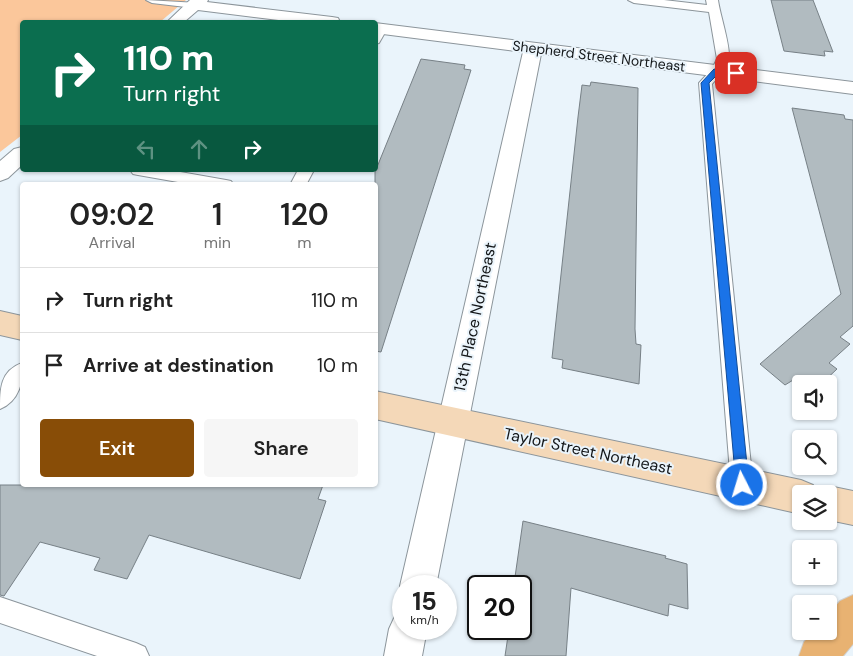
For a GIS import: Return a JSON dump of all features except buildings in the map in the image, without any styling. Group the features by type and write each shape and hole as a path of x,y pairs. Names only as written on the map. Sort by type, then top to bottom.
{"main road":[{"path":"818,656 853,614"}],"street":[{"path":"177,20 197,3 318,20"},
{"name":"Shepherd Street Northeast","path":"378,32 533,48 853,88"},
{"name":"13th Place Northeast","path":"420,575 533,48"},
{"path":"0,173 20,156"},
{"path":"0,323 20,328"},
{"name":"Taylor Street Northeast","path":"378,406 792,495"},
{"path":"837,505 853,508"},
{"path":"403,656 406,640"}],"lane":[{"path":"152,0 197,3"},
{"path":"634,0 713,4 723,59 717,71 705,83 742,485"},
{"path":"150,172 208,182"},
{"path":"0,399 20,374"},
{"path":"0,610 136,656"}],"shaded area":[{"path":"0,0 186,0 162,20 20,20 20,137 0,152"}],"route":[{"path":"736,73 717,71 705,83 742,485"}]}
